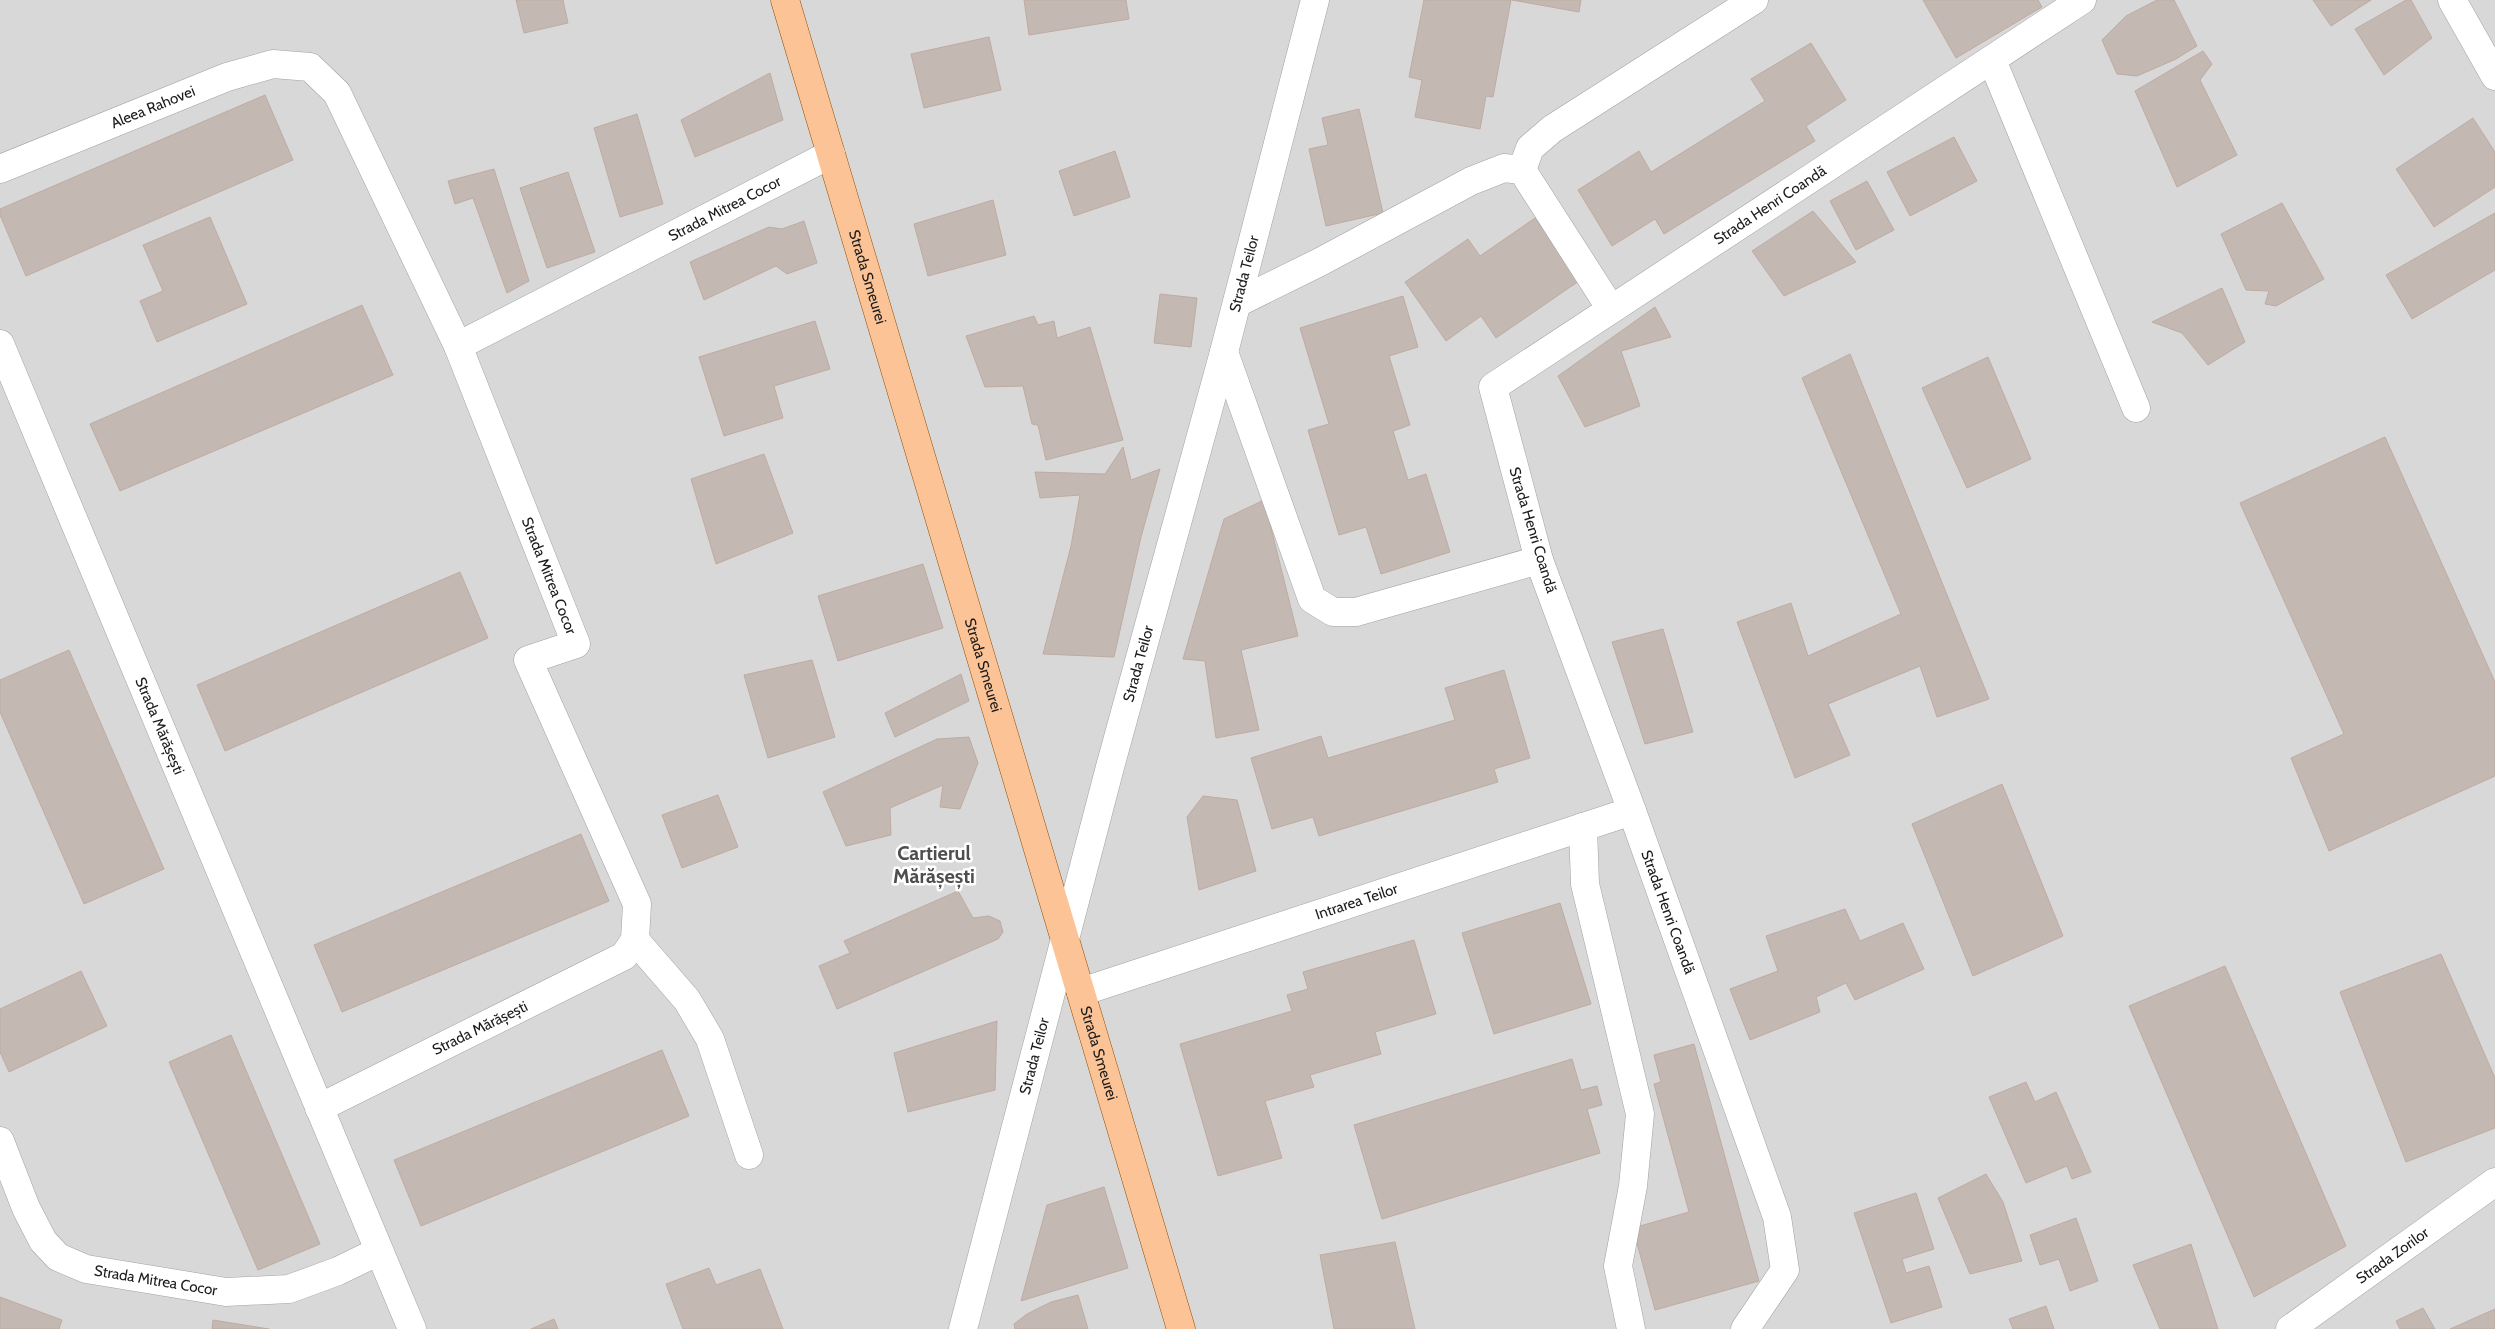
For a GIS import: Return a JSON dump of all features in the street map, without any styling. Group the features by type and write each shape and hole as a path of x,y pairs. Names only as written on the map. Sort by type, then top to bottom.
{"main road":[{"name":"Strada Smeurei","path":"785,0 1182,1329"}],"street":[{"name":"Strada Teilor","path":"963,1329 1065,937 1224,352 1315,0"},
{"path":"1522,170 1530,148 1552,129 1754,0"},
{"name":"Strada Henri Coandă","path":"1745,1329 1785,1270 1777,1217 1632,811 1539,560 1493,387 2082,0"},
{"path":"2452,0 2495,76"},
{"path":"1992,60 2136,408"},
{"name":"Aleea Rahovei","path":"0,169 227,77 273,64 310,68"},
{"name":"Strada Mitrea Cocor","path":"310,68 337,93 458,346 576,644 528,660 637,904 635,940"},
{"name":"Strada Mitrea Cocor","path":"458,346 831,154"},
{"path":"1237,302 1320,262 1471,181 1504,168 1522,170"},
{"path":"1522,170 1611,309"},
{"name":"Strada Mărășești","path":"0,344 412,1329"},
{"path":"1224,352 1312,599 1333,612 1356,612 1539,560"},
{"name":"Intrarea Teilor","path":"1081,992 1632,811"},
{"path":"1583,827 1585,884 1640,1114 1633,1186 1618,1266 1632,1329"},
{"path":"635,940 687,1000 710,1039 749,1154"},
{"name":"Strada Mărășești","path":"319,1108 624,956 635,940"},
{"name":"Strada Mitrea Cocor","path":"0,1141 26,1208 43,1241 58,1257 86,1269 226,1292 289,1289 338,1271 379,1251"},
{"name":"Strada Zorilor","path":"2290,1329 2495,1182"}],"shaded area":[{"path":"0,0 2495,0 2495,1329 0,1329"}],"building":[{"path":"516,0 563,0 568,23 524,33"},
{"path":"1024,0 1126,0 1129,19 1029,35"},
{"path":"1424,0 1511,0 1493,97 1486,96 1480,129 1415,117 1422,80 1409,77"},
{"path":"1512,0 1581,0 1579,12"},
{"path":"1923,0 2038,0 2042,7 1956,58"},
{"path":"2157,0 2174,0 2197,46 2176,59 2137,76 2117,74 2102,40 2126,16"},
{"path":"2313,0 2371,0 2331,26"},
{"path":"2406,0 2411,0 2432,38 2384,75 2355,29"},
{"path":"989,37 1001,90 924,108 911,54"},
{"path":"1811,43 1846,100 1806,126 1815,141 1664,234 1655,219 1612,246 1578,190 1639,151 1651,172 1765,101 1751,79"},
{"path":"2203,51 2212,64 2200,80 2237,155 2177,187 2135,91"},
{"path":"770,73 783,120 695,157 681,120"},
{"path":"265,95 293,160 26,276 0,215 0,209"},
{"path":"1359,109 1383,213 1326,226 1309,149 1328,145 1322,118"},
{"path":"637,114 663,204 620,217 594,128"},
{"path":"2473,118 2495,152 2495,187 2434,227 2396,169"},
{"path":"1954,137 1977,181 1910,216 1887,172"},
{"path":"1115,151 1130,197 1074,216 1059,171"},
{"path":"494,169 529,281 507,293 473,198 455,204 448,181"},
{"path":"568,172 595,252 547,268 520,188"},
{"path":"1867,181 1894,230 1856,250 1830,201"},
{"path":"993,200 1006,255 928,276 914,224"},
{"path":"2282,203 2324,279 2276,306 2265,304 2269,291 2246,290 2221,234"},
{"path":"1813,211 1856,262 1784,296 1752,251"},
{"path":"2495,213 2495,270 2412,319 2386,275"},
{"path":"210,217 247,304 157,342 140,301 163,291 143,245"},
{"path":"1535,218 1579,281 1496,338 1481,316 1446,341 1405,282 1468,239 1480,256"},
{"path":"804,221 817,263 787,274 776,266 704,300 690,262 769,227 782,229"},
{"path":"2222,288 2245,342 2208,365 2182,333 2152,322"},
{"path":"1160,294 1197,298 1191,347 1154,343"},
{"path":"1403,296 1418,347 1389,356 1410,425 1393,431 1408,480 1426,474 1450,552 1381,574 1366,527 1339,535 1308,430 1329,424 1300,328"},
{"path":"362,305 393,375 120,491 90,424"},
{"path":"1655,307 1671,337 1621,351 1640,406 1585,427 1558,376"},
{"path":"1034,316 1038,325 1054,321 1057,338 1090,327 1123,440 1046,460 1038,425 1032,424 1023,386 985,387 966,336"},
{"path":"815,321 830,369 774,386 783,418 724,436 699,357"},
{"path":"1850,354 1989,699 1937,717 1920,666 1828,704 1850,755 1795,778 1737,622 1791,603 1808,656 1901,614 1802,378"},
{"path":"1988,357 2031,459 1967,488 1922,388"},
{"path":"2385,437 2495,682 2495,776 2329,851 2291,758 2344,734 2240,503"},
{"path":"1123,447 1131,480 1160,469 1141,537 1114,657 1043,654 1071,546 1080,495 1040,498 1035,472 1105,474"},
{"path":"764,454 793,533 716,564 691,479"},
{"path":"1264,500 1298,636 1241,650 1259,730 1216,738 1205,661 1183,659 1224,519"},
{"path":"923,564 943,628 838,661 818,596"},
{"path":"460,572 488,638 225,751 197,685"},
{"path":"1663,629 1693,732 1645,744 1612,642"},
{"path":"69,650 164,869 84,904 0,712 0,680"},
{"path":"812,660 835,737 768,758 744,675"},
{"path":"1504,670 1530,758 1494,769 1498,782 1319,836 1313,817 1272,829 1251,758 1321,736 1328,758 1455,720 1445,688"},
{"path":"961,674 969,701 895,737 885,713"},
{"path":"969,737 978,763 960,809 940,807 943,785 890,808 891,835 846,846 823,792 937,739"},
{"path":"2002,784 2063,936 1973,976 1912,824"},
{"path":"718,795 738,847 682,868 662,815"},
{"path":"1203,796 1237,800 1256,871 1199,890 1187,817"},
{"path":"581,834 609,901 342,1012 314,945"},
{"path":"958,891 973,918 989,916 1000,921 1003,932 998,939 837,1009 819,966 850,953 844,941"},
{"path":"1560,903 1591,1004 1494,1034 1462,933"},
{"path":"1845,909 1860,941 1903,923 1924,969 1855,1000 1846,983 1816,997 1820,1012 1750,1040 1730,989 1778,971 1766,936"},
{"path":"1414,940 1436,1014 1375,1032 1381,1054 1310,1075 1314,1087 1265,1101 1282,1158 1218,1176 1180,1044 1292,1011 1287,995 1308,989 1303,972"},
{"path":"2441,954 2495,1078 2495,1128 2406,1162 2340,992"},
{"path":"2225,966 2346,1246 2254,1297 2129,1006"},
{"path":"81,971 107,1026 9,1072 0,1052 0,1009"},
{"path":"997,1021 995,1090 908,1112 894,1053"},
{"path":"231,1035 320,1244 258,1270 169,1062"},
{"path":"1694,1044 1759,1281 1655,1310 1633,1228 1689,1212 1654,1084 1661,1082 1654,1055"},
{"path":"662,1050 689,1116 421,1226 394,1160"},
{"path":"1572,1059 1581,1090 1597,1086 1602,1105 1587,1109 1600,1153 1382,1219 1354,1125"},
{"path":"2026,1082 2035,1102 2056,1092 2091,1172 2072,1179 2067,1166 2026,1183 1989,1097"},
{"path":"1986,1174 2003,1202 2022,1261 1970,1274 1938,1198"},
{"path":"1104,1187 1128,1268 1021,1301 1047,1205"},
{"path":"1916,1193 1934,1249 1902,1259 1906,1273 1929,1266 1942,1307 1891,1323 1854,1213"},
{"path":"2076,1218 2098,1281 2070,1291 2059,1259 2040,1265 2030,1235"},
{"path":"1395,1242 1415,1329 1334,1329 1320,1255"},
{"path":"2191,1244 2218,1329 2160,1329 2133,1265"},
{"path":"709,1268 716,1285 760,1269 783,1329 683,1329 666,1284"},
{"path":"1078,1295 1088,1329 1015,1329 1014,1324 1027,1314 1051,1302"},
{"path":"0,1297 62,1320 59,1329 0,1329"},
{"path":"2046,1306 2054,1329 2013,1329 2009,1319"},
{"path":"2423,1308 2435,1329 2400,1329 2396,1321"},
{"path":"2495,1309 2495,1329 2450,1329"},
{"path":"554,1319 558,1329 531,1329"},
{"path":"213,1320 269,1329 212,1329"}],"district":[{"name":"Cartierul Mărășești","path":"934,864"}]}
